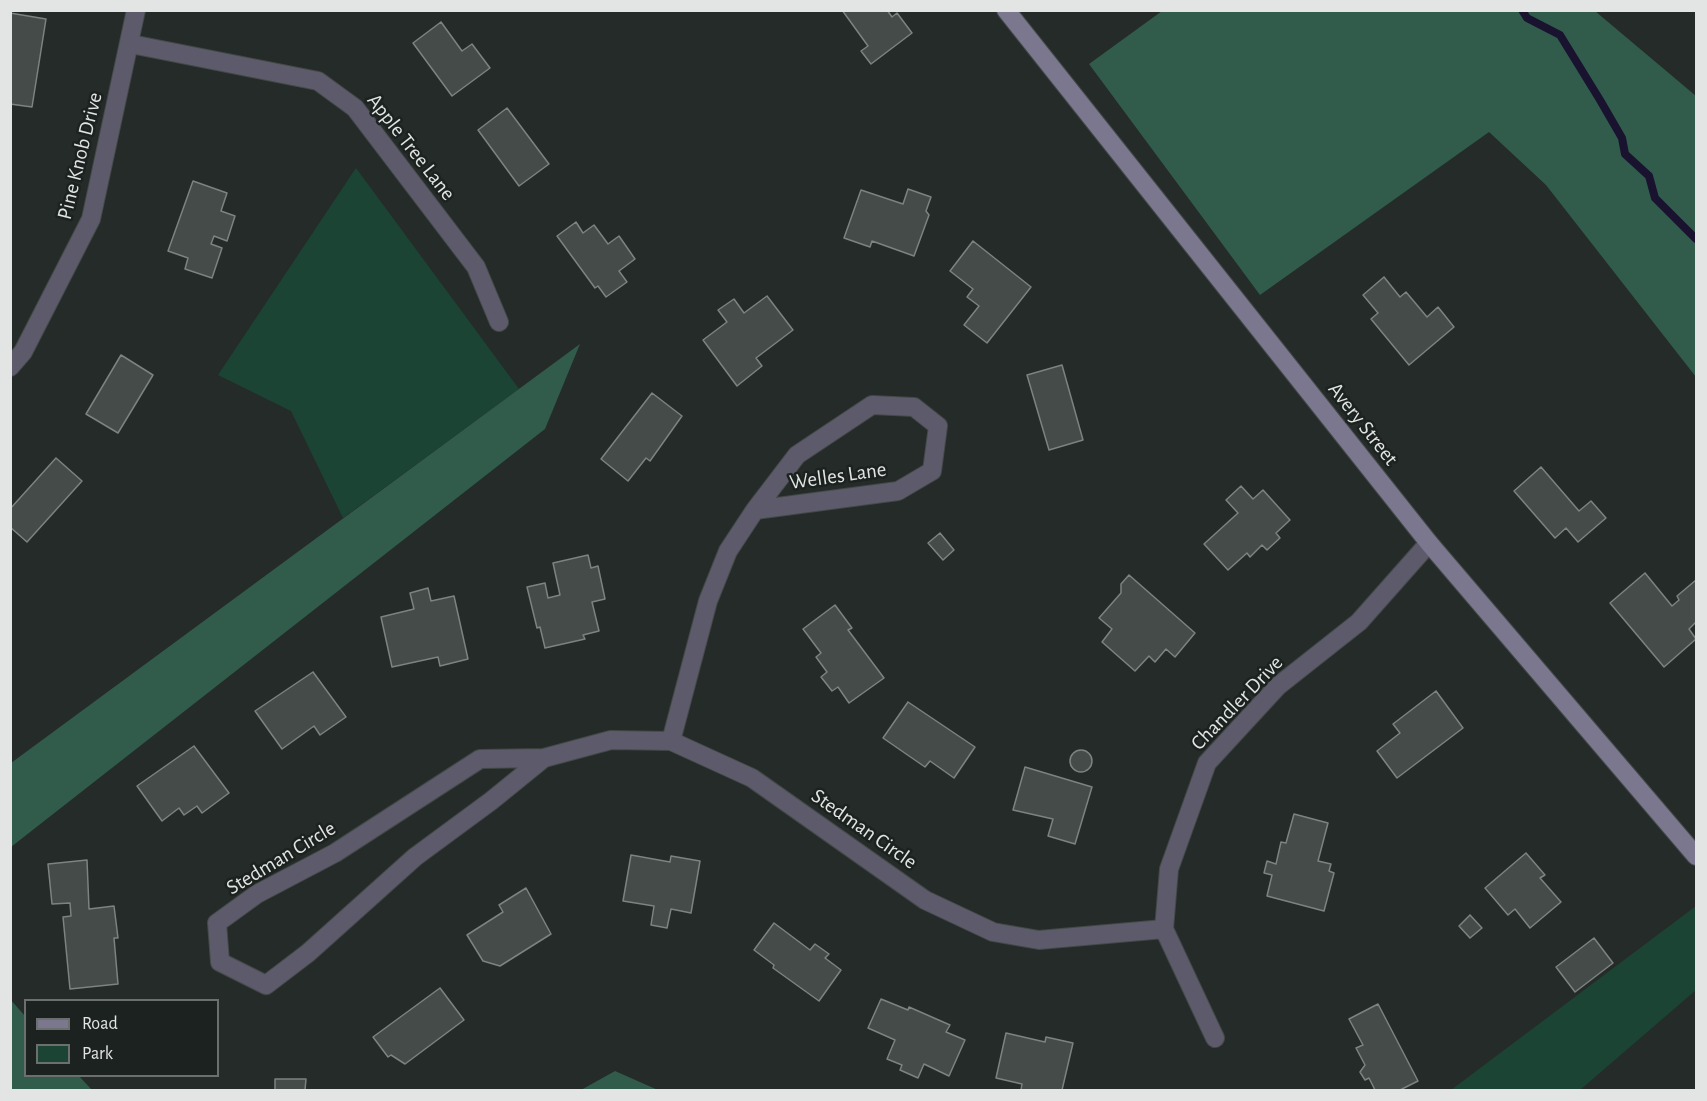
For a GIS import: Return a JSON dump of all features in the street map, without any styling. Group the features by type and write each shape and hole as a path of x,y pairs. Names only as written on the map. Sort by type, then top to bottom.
{"main road":[{"name":"Avery Street","path":"1006,10 1429,543 1696,856"}],"street":[{"name":"Pine Knob Drive","path":"10,367 17,348 91,219 136,10"},
{"name":"Apple Tree Lane","path":"130,44 318,81 355,108 476,267 499,322"},
{"name":"Welles Lane","path":"671,741 708,601 728,551 755,510 796,455 872,405 914,407 938,426 932,471 898,491 755,510"},
{"name":"Chandler Drive","path":"1215,1038 1164,929 1169,869 1207,763 1278,686 1359,622 1429,543"},
{"name":"Stedman Circle","path":"544,758 491,801 415,857 308,952 266,985 220,962 217,923 258,894 335,853 480,759 544,758 611,740 671,741 752,778 925,900 993,932 1039,940 1164,929"}],"green space":[{"path":"1162,11 1595,11 1696,96 1696,377 1546,185 1489,132 1260,295 1089,64"},
{"path":"356,168 519,389 343,518 291,411 218,375"},
{"path":"580,344 545,429 11,847 11,763"},
{"path":"1696,906 1696,990 1580,1090 1451,1090"},
{"path":"10,999 24,1015 24,1077 80,1077 92,1090 11,1090"},
{"path":"615,1071 658,1090 581,1090"}],"building":[{"path":"842,10 887,10 892,17 897,13 912,33 871,64 861,51 868,46"},
{"path":"10,13 46,19 32,107 10,104"},
{"path":"441,22 462,51 472,44 490,68 452,96 413,43"},
{"path":"507,108 549,164 519,186 478,130"},
{"path":"193,181 227,193 221,211 235,216 227,241 214,236 211,244 222,248 212,278 185,269 188,258 168,251"},
{"path":"908,189 931,197 926,211 929,215 914,256 872,241 870,247 844,238 861,190 903,204"},
{"path":"576,222 583,233 594,225 608,244 619,236 635,259 619,271 627,282 606,297 598,286 595,288 557,236"},
{"path":"973,241 1031,287 987,343 964,325 979,306 967,297 973,289 950,271"},
{"path":"1384,277 1400,297 1406,292 1427,317 1438,307 1454,327 1409,365 1371,319 1378,313 1363,295"},
{"path":"767,296 793,330 756,358 762,366 737,386 703,340 727,322 718,310 734,299 744,313"},
{"path":"121,355 153,375 118,433 86,414"},
{"path":"1062,365 1083,440 1049,450 1027,375"},
{"path":"652,393 682,416 650,461 646,458 628,481 601,459"},
{"path":"56,458 82,481 27,542 10,527 10,509"},
{"path":"1541,467 1579,511 1591,501 1606,518 1578,542 1566,528 1555,538 1514,491"},
{"path":"1241,486 1253,499 1263,490 1290,520 1276,533 1280,538 1267,550 1262,545 1250,557 1247,553 1228,570 1204,544 1238,513 1226,500"},
{"path":"940,533 954,550 943,560 928,543"},
{"path":"588,555 591,568 598,566 605,599 592,602 599,631 583,635 585,639 545,648 540,627 537,628 527,587 545,583 548,598 560,595 553,563"},
{"path":"1645,573 1672,606 1679,600 1677,596 1696,580 1696,622 1689,629 1696,639 1664,667 1610,603"},
{"path":"1129,575 1195,633 1175,657 1166,649 1155,662 1149,656 1135,671 1102,642 1112,629 1099,618 1121,593 1121,584"},
{"path":"428,588 431,601 454,596 468,659 440,666 438,657 392,667 381,617 414,609 410,593"},
{"path":"835,605 852,628 848,630 884,678 849,703 838,687 832,691 821,677 827,672 816,657 821,653 803,629"},
{"path":"313,672 346,717 320,735 314,726 282,749 255,711"},
{"path":"1436,691 1463,728 1397,778 1377,751 1400,733 1393,724"},
{"path":"908,702 975,747 954,778 930,761 925,767 883,738"},
{"path":"194,746 229,793 202,813 197,806 184,815 179,808 162,821 137,786"},
{"path":"1081,750 1089,753 1092,761 1089,769 1081,772 1073,769 1070,761 1073,753"},
{"path":"1025,767 1092,787 1075,844 1048,836 1053,819 1013,810"},
{"path":"1294,814 1328,823 1318,861 1331,864 1329,871 1334,873 1324,911 1267,896 1272,875 1264,873 1267,861 1276,864 1281,842 1286,843"},
{"path":"1526,853 1545,875 1540,878 1561,902 1530,928 1515,909 1508,915 1485,888"},
{"path":"631,855 670,862 671,856 700,861 691,913 671,909 667,928 651,925 654,906 623,901"},
{"path":"87,860 89,909 114,906 118,938 114,938 118,984 70,989 63,917 71,916 70,903 52,904 48,864"},
{"path":"526,888 551,934 500,966 483,961 467,935 503,912 499,905"},
{"path":"1470,915 1482,928 1470,938 1459,926"},
{"path":"774,923 810,950 815,944 829,954 825,958 841,970 819,1001 773,968 774,965 754,950"},
{"path":"1594,938 1613,963 1575,992 1556,967"},
{"path":"440,988 464,1020 405,1064 391,1055 388,1057 373,1037"},
{"path":"881,999 908,1010 909,1007 950,1025 946,1032 965,1040 949,1076 924,1064 918,1078 900,1070 902,1065 887,1059 895,1040 868,1028"},
{"path":"1378,1004 1418,1081 1400,1090 1375,1090 1369,1078 1365,1080 1360,1072 1365,1065 1356,1048 1363,1045 1349,1019"},
{"path":"1006,1033 1045,1042 1046,1037 1073,1043 1062,1090 1021,1090 1022,1084 996,1078"},
{"path":"275,1079 306,1079 305,1090 275,1090"}],"waterway":[{"path":"1522,10 1527,18 1560,35 1622,138 1625,154 1649,176 1655,198 1696,239"}]}
